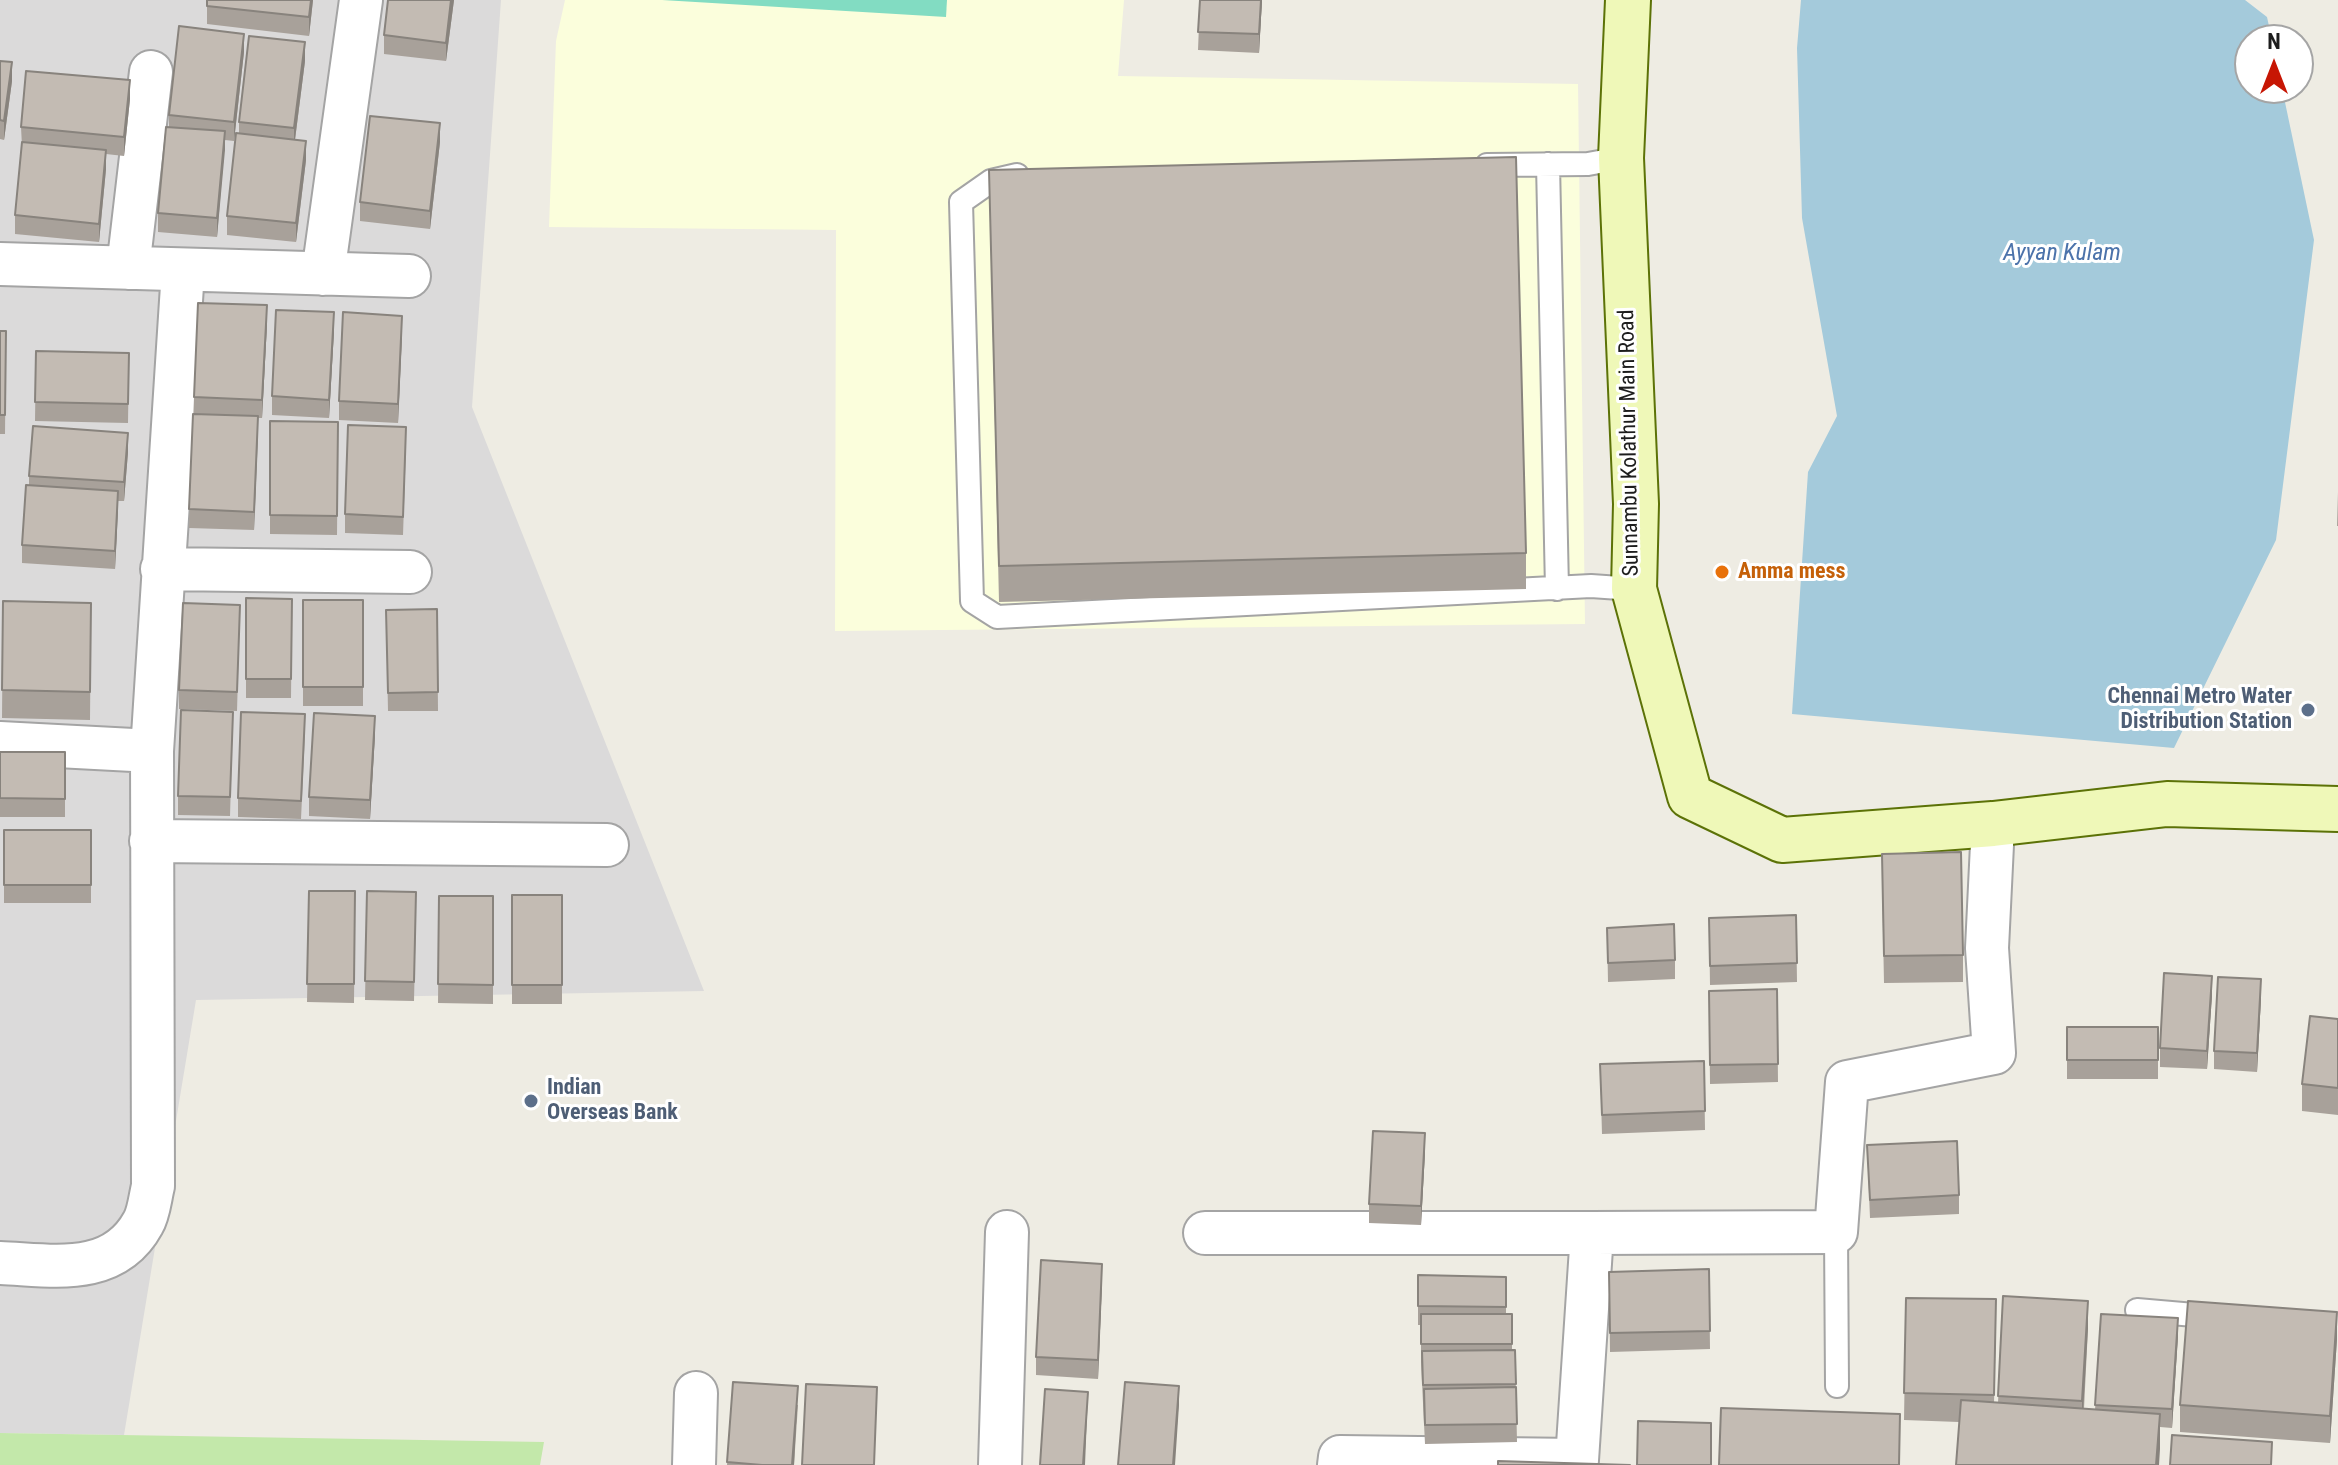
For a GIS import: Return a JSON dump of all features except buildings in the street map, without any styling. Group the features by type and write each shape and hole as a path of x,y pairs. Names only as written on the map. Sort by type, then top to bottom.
{"street":[{"path":"323,274 361,0"},
{"name":"Sunnambu Kolathur Main Road","path":"1628,0 1621,158 1636,504 1634,589 1690,796 1782,840 1993,824 2167,804 2338,809"},
{"path":"128,268 151,72"},
{"path":"0,264 409,276"},
{"path":"0,1263 86,1265 122,1250 144,1222 153,1186 152,751 183,270"},
{"path":"162,569 410,572"},
{"path":"0,743 152,751"},
{"path":"1205,1233 1836,1232 1847,1082 1994,1053 1987,948 1993,824"},
{"path":"151,841 607,845"},
{"path":"1000,1465 1007,1232"},
{"path":"1339,1465 1340,1457 1577,1460 1592,1233"},
{"path":"694,1465 696,1393"}],"lane":[{"path":"1469,166 1588,164 1621,158"},
{"path":"1548,164 1557,589"},
{"path":"1041,173 1025,173 991,181 961,202 972,601 982,609 997,617 1591,586 1634,589"},
{"path":"1836,1232 1837,1386"},
{"path":"2137,1310 2246,1319"}],"shaded area":[{"path":"0,0 501,0 472,407 704,991 196,1000 124,1435 0,1433"},
{"path":"565,0 1124,0 1118,76 1578,84 1585,624 835,631 836,230 549,227 556,41"}],"green space":[{"path":"662,0 947,0 946,17"},
{"path":"0,1433 544,1442 540,1465 0,1465"}],"water":[{"name":"Ayyan Kulam","path":"1801,0 2245,0 2267,17 2269,24 2234,24 2234,104 2285,104 2314,240 2276,540 2174,748 1792,714 1808,472 1837,416 1802,218 1797,48"}],"place":[{"name":"Amma mess","path":"1722,572"},
{"name":"Chennai Metro Water Distribution Station","path":"2308,710"},
{"name":"Indian Overseas Bank","path":"531,1101"}]}
